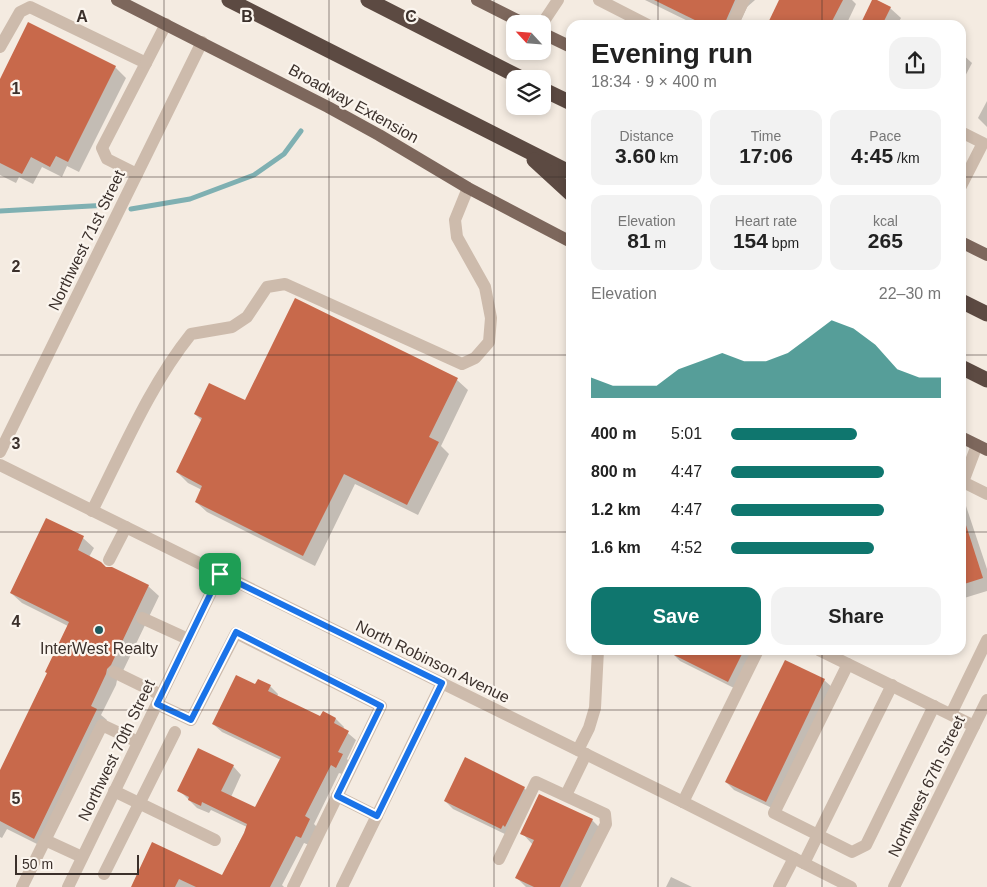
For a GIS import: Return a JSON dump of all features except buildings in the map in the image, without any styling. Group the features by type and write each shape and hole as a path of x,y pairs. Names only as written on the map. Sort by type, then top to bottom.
{"highway":[{"name":"Broadway Extension","path":"229,0 566,170"},
{"path":"368,0 506,70"},
{"path":"551,93 566,101"},
{"path":"518,146 566,189"},
{"path":"966,304 987,314"},
{"path":"966,370 987,380"}],"main road":[{"name":"Broadway Extension","path":"117,0 202,42 379,135 468,188 566,239"},
{"path":"477,0 507,15"},
{"path":"551,37 566,45"},
{"path":"966,244 987,255"},
{"path":"966,439 982,447"}],"street":[{"path":"548,15 558,0"},
{"path":"599,0 638,20"},
{"path":"734,20 744,0"},
{"path":"0,47 20,12 30,7 146,62"},
{"path":"137,174 107,159 102,148 166,24"},
{"name":"Northwest 71st Street","path":"0,452 202,42"},
{"path":"966,134 983,143 966,176"},
{"path":"92,510 160,380 178,350 191,334 232,327 247,316 267,287 284,284 462,364 475,358 488,342 491,318 485,287 457,236 455,220 468,188"},
{"path":"966,475 982,447"},
{"name":"North Robinson Avenue","path":"0,465 851,887"},
{"path":"966,484 987,494"},
{"path":"110,560 126,527"},
{"name":"Northwest 70th Street","path":"68,887 220,574"},
{"path":"142,618 188,639"},
{"path":"114,672 191,720 236,632 381,706 293,887"},
{"path":"951,714 987,640"},
{"path":"566,795 582,752 595,708 598,655"},
{"path":"682,802 756,655"},
{"path":"829,655 974,726"},
{"path":"848,664 774,813 852,852 866,845 934,706"},
{"path":"342,887 442,683"},
{"path":"779,887 818,835 892,685"},
{"name":"Northwest 67th Street","path":"894,887 986,704"},
{"path":"22,887 102,725 138,742"},
{"path":"104,874 175,732"},
{"path":"499,859 536,782 605,814 606,824 574,887"},
{"path":"114,791 215,840"},
{"path":"337,796 377,816"},
{"path":"45,840 82,857"}],"waterway":[{"path":"131,209 190,199 254,175 284,154 301,131"},
{"path":"0,211 109,205"}],"place":[{"name":"InterWest Realty","path":"99,630"}],"route":[{"path":"220,574 442,683 377,816 337,796 381,706 236,632 191,720 157,704 220,574"}]}
